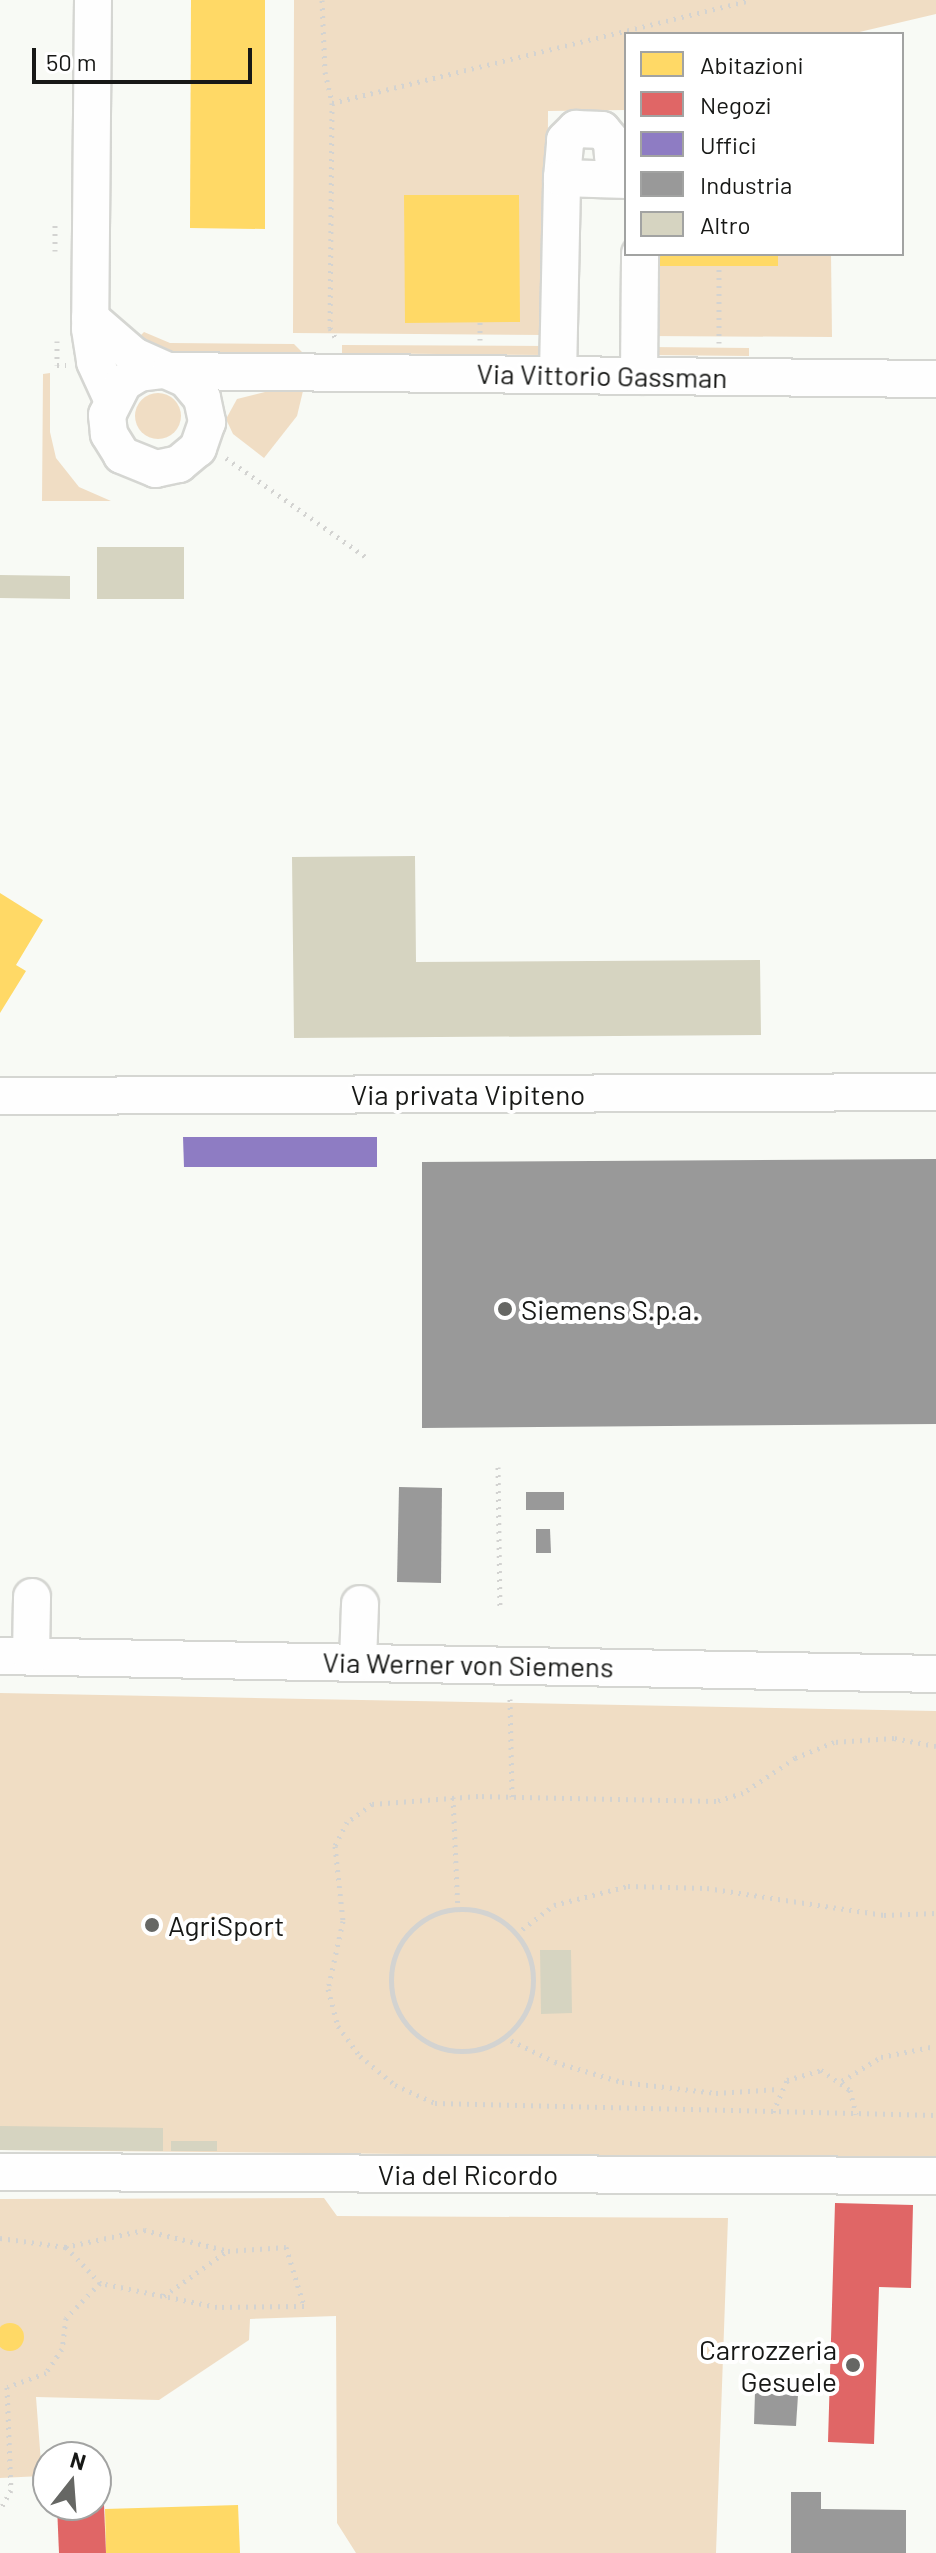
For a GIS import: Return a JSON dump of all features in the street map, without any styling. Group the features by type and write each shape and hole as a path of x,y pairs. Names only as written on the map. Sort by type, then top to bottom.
{"street":[{"name":"Via Vittorio Gassman","path":"93,0 90,318 95,362 112,399 109,434 122,455 137,465 174,467 233,385 267,372"},
{"path":"558,375 562,178 565,140 576,129 602,130 612,142 619,168 562,178"},
{"path":"639,376 640,256"},
{"name":"Via Vittorio Gassman","path":"90,318 125,350 191,383 204,426"},
{"name":"Via Vittorio Gassman","path":"112,399 133,376 167,371 936,379"},
{"name":"Via privata Vipiteno","path":"0,1096 936,1092"},
{"path":"15,1656 32,1597"},
{"path":"358,1662 360,1604"},
{"name":"Via Werner von Siemens","path":"15,1656 936,1674"},
{"name":"Via del Ricordo","path":"0,2172 936,2176"}],"path":[{"path":"322,0 325,72 332,103 330,328 336,339"},
{"path":"332,103 751,0"},
{"path":"55,248 56,219"},
{"path":"719,266 719,343"},
{"path":"480,322 480,340"},
{"path":"204,426 367,558"},
{"path":"498,1467 500,1607"},
{"path":"510,1704 512,1797"},
{"path":"936,1746 879,1737 834,1742 795,1758 743,1793 716,1801 453,1797 372,1804 354,1814 337,1838 343,1921 329,1997 338,2026 360,2056 410,2094 455,2106 936,2115"},
{"path":"453,1797 458,1910"},
{"path":"516,1934 554,1905 628,1886 691,1886 884,1915 936,1913"},
{"path":"458,1910 484,1913 516,1934 529,1957 533,1982 521,2018 504,2037 481,2048 442,2048 408,2027 395,2004 391,1978 403,1941 433,1916 458,1910"},
{"path":"504,2037 555,2062 622,2082 716,2093 779,2089 809,2070 842,2081 892,2053 936,2046"},
{"path":"842,2081 856,2114"},
{"path":"773,2112 779,2089"},
{"path":"0,2238 65,2247 144,2230 228,2251 286,2247 304,2306 217,2307 100,2283 65,2247"},
{"path":"164,2296 228,2251"},
{"path":"0,2510 11,2490 7,2387 46,2373 62,2349 66,2318 100,2283"}],"shaded area":[{"path":"294,0 936,0 936,14 860,32 624,32 624,110 548,111 547,335 293,333"},
{"path":"651,256 831,256 832,337 650,336"},
{"path":"144,332 170,343 294,344 304,354 166,352 138,338"},
{"path":"342,345 546,346 546,355 342,353"},
{"path":"650,347 749,348 749,356 650,355"},
{"path":"50,373 50,432 56,458 79,487 111,501 42,501 43,374"},
{"path":"269,391 303,391 297,416 264,458 233,434 226,419 237,399"},
{"path":"158,393 174,400 181,416 174,432 158,439 142,432 135,416 142,400"},
{"path":"0,1693 936,1711 936,2159 0,2150"},
{"path":"324,2198 337,2216 728,2218 716,2553 356,2553 337,2523 336,2316 250,2319 249,2340 159,2400 36,2397 39,2441 32,2441 32,2476 0,2478 0,2199"}],"building: Abitazioni":[{"path":"191,0 265,0 265,229 190,228"},
{"path":"404,195 519,195 520,322 405,323"},
{"path":"660,256 778,256 778,266 660,266"},
{"path":"0,893 43,920 16,965 26,971 0,1013"},
{"path":"10,2323 20,2327 24,2337 20,2347 10,2351 0,2347 0,2327"},
{"path":"238,2505 240,2553 106,2553 105,2521 112,2521 112,2509"}],"building: Negozi":[{"name":"Carrozzeria Gesuele","path":"835,2203 913,2205 911,2288 879,2287 874,2444 828,2442"},
{"path":"58,2521 105,2521 106,2553 59,2553"}],"building: Uffici":[{"path":"183,1137 377,1137 377,1167 184,1167"}],"building: Industria":[{"path":"936,1159 936,1424 422,1428 422,1162"},
{"path":"399,1487 442,1488 441,1583 397,1582"},
{"path":"526,1492 564,1492 564,1510 526,1510"},
{"path":"536,1529 550,1529 551,1553 536,1553"},
{"path":"755,2393 798,2395 796,2426 754,2424"},
{"path":"791,2492 821,2492 821,2509 906,2510 906,2553 791,2553"}],"building: Altro":[{"path":"97,547 184,547 184,599 97,599"},
{"path":"0,575 70,576 70,599 0,598"},
{"path":"415,856 416,962 760,960 761,1035 294,1038 292,857"},
{"path":"540,1950 571,1950 572,2013 541,2014"},
{"path":"0,2126 163,2128 163,2151 0,2150"},
{"path":"171,2141 217,2141 217,2151 171,2151"}],"place":[{"name":"Siemens S.p.a.","path":"505,1309"},
{"name":"AgriSport","path":"152,1925"},
{"name":"Carrozzeria Gesuele","path":"853,2365"}]}
